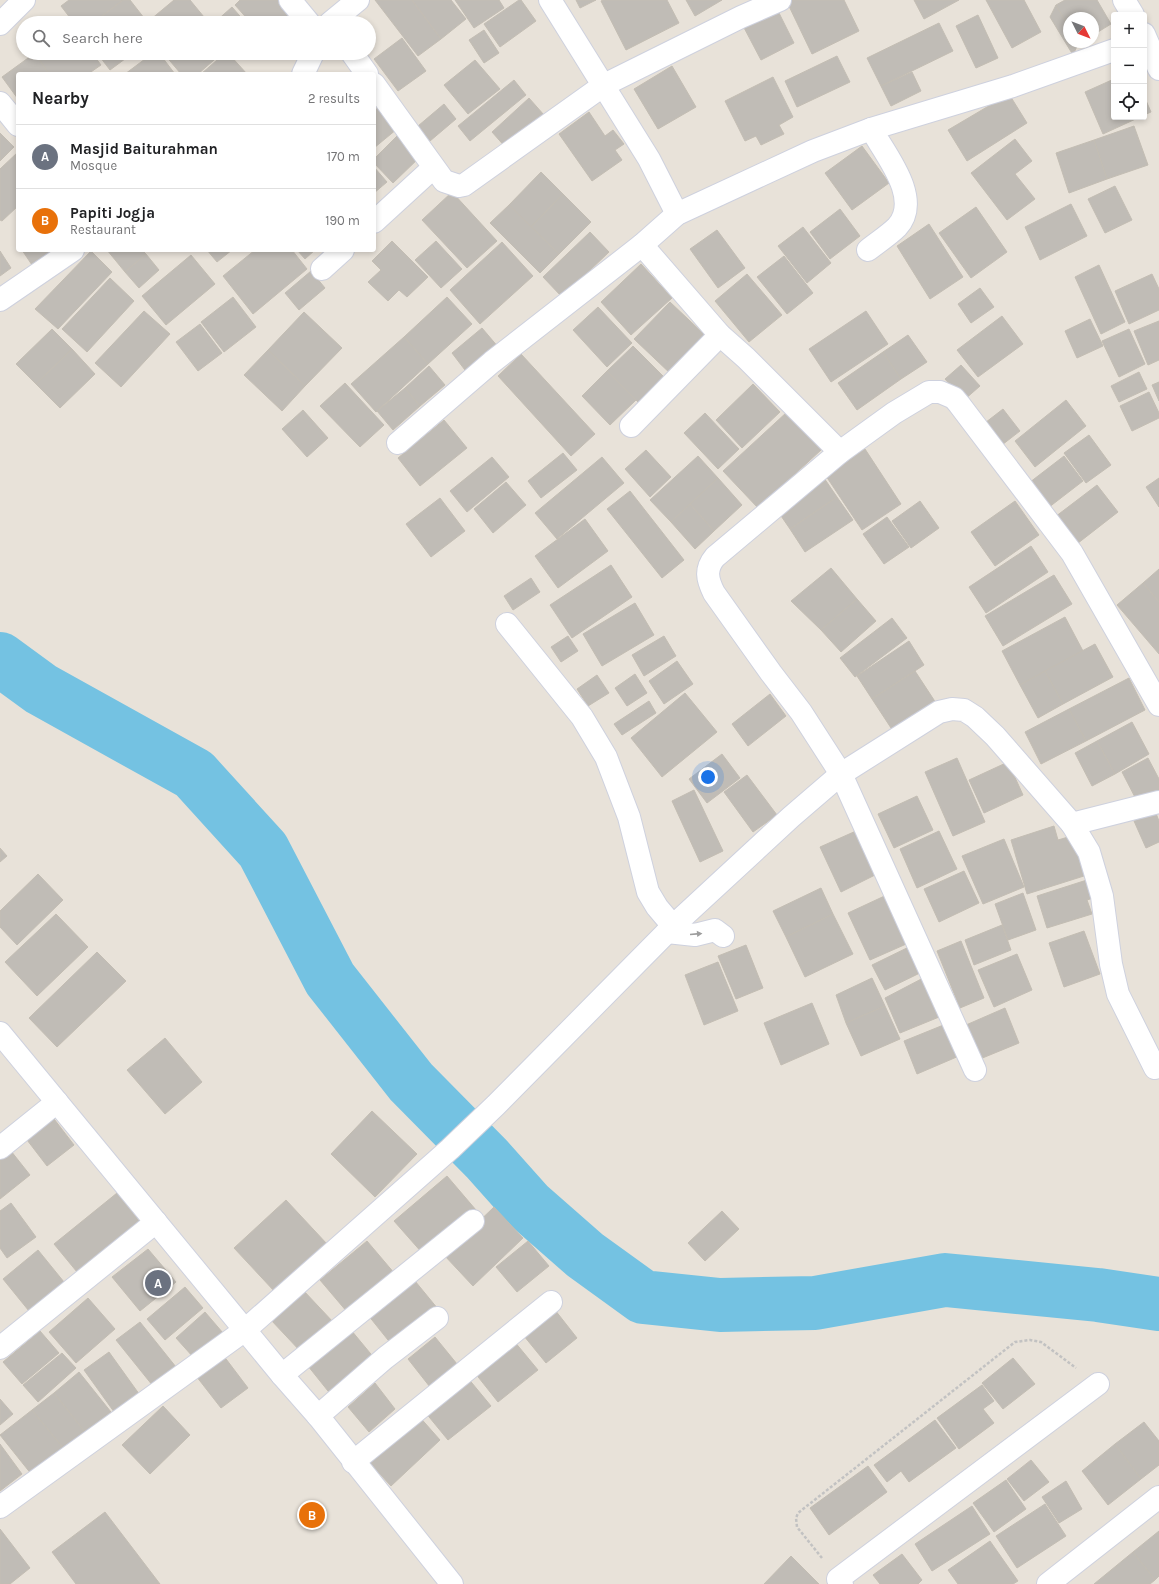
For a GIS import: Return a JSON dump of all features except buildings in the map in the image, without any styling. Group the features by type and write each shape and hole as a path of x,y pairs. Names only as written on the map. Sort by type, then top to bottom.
{"street":[{"path":"0,24 24,0"},
{"path":"290,0 303,16"},
{"path":"339,16 358,0"},
{"path":"550,0 649,159 677,214"},
{"path":"376,87 433,168 444,181 459,186 464,185 604,85 741,16 780,0"},
{"path":"1124,0 1131,12"},
{"path":"1148,37 1159,69"},
{"path":"398,443 492,362 642,245 677,214 813,151 871,129 1013,86 1111,51"},
{"path":"304,72 310,60"},
{"path":"357,60 366,72"},
{"path":"0,103 16,123"},
{"path":"868,250 898,226 906,211 907,196 900,179 871,129"},
{"path":"376,220 433,168"},
{"path":"642,245 720,335 746,358 840,452"},
{"path":"0,300 70,252"},
{"path":"322,269 341,252"},
{"path":"631,426 720,335"},
{"path":"975,1070 841,774 801,712 771,673 714,593 709,584 707,571 709,564 715,556 840,452 894,413 930,392 940,392 954,398 1072,553 1159,705"},
{"path":"507,624 582,718 606,757 629,816 648,892 670,929 695,935 715,930 723,936"},
{"path":"0,1507 245,1330 450,1149 496,1105 670,929 791,817 841,774 939,712 952,709 964,710 975,717 995,736 1072,824 1089,852 1102,896 1111,964 1118,994 1155,1068"},
{"path":"1072,824 1159,802"},
{"path":"0,1033 282,1375 318,1416 353,1462 452,1584"},
{"path":"0,1148 57,1102"},
{"path":"282,1375 472,1221"},
{"path":"0,1348 156,1222"},
{"path":"353,1462 551,1302"},
{"path":"318,1416 385,1358 437,1318"},
{"path":"840,1582 1098,1384"},
{"path":"1048,1584 1159,1497"}],"path":[{"path":"840,1582 797,1527 796,1518 798,1513 1015,1342 1030,1340 1041,1342 1098,1384"}],"waterway":[{"path":"0,659 41,689 194,774 263,850 330,979 411,1082 487,1159 528,1205 585,1255 643,1297 720,1305 815,1303 945,1280 1098,1295 1159,1304"}],"place":[{"name":"Masjid Baiturahman","path":"158,1283"},
{"name":"Papiti Jogja","path":"312,1515"}]}
